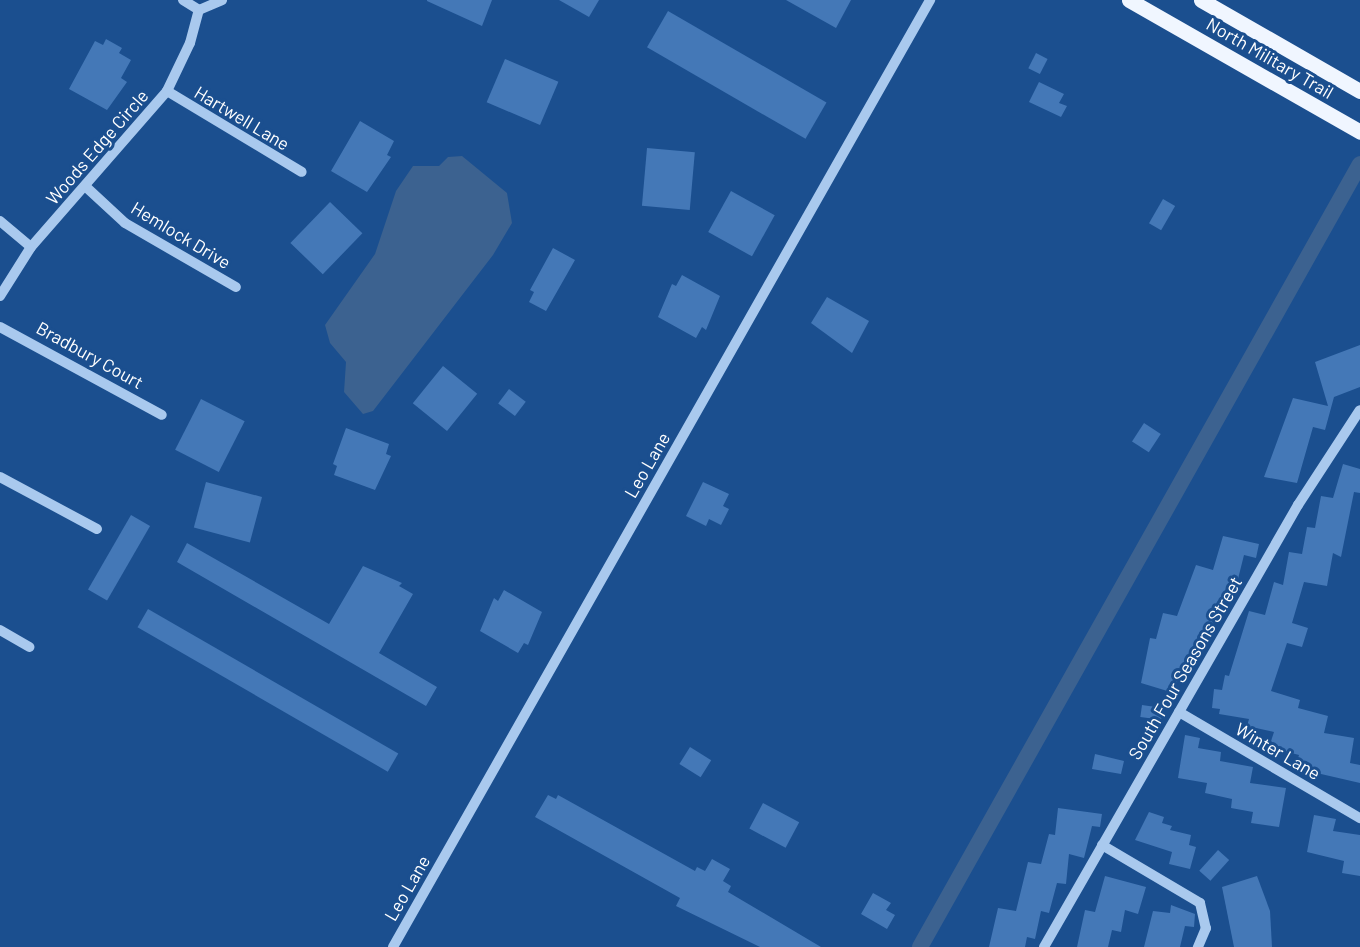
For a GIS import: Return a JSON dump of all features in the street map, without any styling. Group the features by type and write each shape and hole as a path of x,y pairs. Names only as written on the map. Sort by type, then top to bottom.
{"main road":[{"name":"North Military Trail","path":"1129,0 1360,132"},
{"name":"North Military Trail","path":"1201,0 1360,91"}],"street":[{"path":"183,0 199,10 222,0"},
{"name":"Leo Lane","path":"393,947 930,0"},
{"name":"Woods Edge Circle","path":"0,296 31,247 167,91 190,43 199,10"},
{"name":"Hartwell Lane","path":"167,91 302,172"},
{"name":"Hemlock Drive","path":"85,186 125,223 236,287"},
{"path":"0,222 31,247"},
{"name":"Bradbury Court","path":"0,327 162,415"},
{"name":"South Four Seasons Street","path":"1044,947 1298,505 1360,410"},
{"path":"0,477 97,529"},
{"path":"0,630 29,647"},
{"name":"Winter Lane","path":"1179,712 1360,818"},
{"path":"1102,845 1200,903 1206,928 1198,947"}],"water":[{"path":"462,156 507,193 512,223 493,255 373,411 363,414 344,392 346,362 330,343 325,325 375,254 396,191 413,166 439,166 448,157"}],"building":[{"path":"427,0 492,0 482,26 427,1"},
{"path":"559,0 599,0 589,17"},
{"path":"786,0 851,0 836,28"},
{"path":"668,11 826,102 805,139 647,47"},
{"path":"106,39 122,48 119,53 131,60 121,78 127,82 107,110 69,89 95,41 103,45"},
{"path":"1036,53 1048,59 1040,74 1028,68"},
{"path":"505,59 558,82 540,125 487,102"},
{"path":"1039,82 1064,94 1059,103 1067,106 1061,117 1029,102"},
{"path":"360,121 394,141 387,155 391,157 367,192 331,171"},
{"path":"647,148 695,152 690,210 642,206"},
{"path":"731,191 775,215 752,256 708,232"},
{"path":"1163,199 1175,206 1161,230 1149,223"},
{"path":"330,202 362,233 323,274 290,243"},
{"path":"553,248 575,260 546,311 529,302 534,292 530,290"},
{"path":"682,275 720,296 706,330 702,327 696,338 658,317 672,284 676,286"},
{"path":"827,297 869,321 852,353 811,323"},
{"path":"1360,345 1360,387 1334,397 1325,430 1313,427 1297,483 1264,477 1293,398 1328,406 1315,362"},
{"path":"443,366 477,394 447,431 413,403"},
{"path":"509,389 526,402 515,416 498,403"},
{"path":"201,399 245,421 219,472 175,450"},
{"path":"1144,423 1161,434 1149,452 1132,441"},
{"path":"346,428 389,444 386,454 391,456 375,490 334,475 337,466 333,464"},
{"path":"1343,464 1360,469 1360,493 1354,492 1341,557 1333,553 1327,586 1304,582 1292,623 1308,628 1302,647 1287,643 1271,691 1300,700 1298,708 1328,716 1324,733 1354,738 1350,763 1360,765 1360,783 1295,768 1299,755 1269,747 1274,732 1247,726 1249,719 1219,714 1220,709 1212,708 1214,689 1222,690 1225,675 1229,676 1249,611 1265,615 1274,582 1283,585 1289,552 1302,554 1307,527 1315,528 1321,496 1333,498"},
{"path":"206,482 262,497 250,542 194,527"},
{"path":"703,482 729,494 723,506 729,509 721,525 709,519 706,526 686,516"},
{"path":"131,515 150,526 107,600 88,589"},
{"path":"1223,536 1259,544 1256,558 1244,555 1235,591 1226,588 1210,644 1196,642 1190,667 1182,666 1174,693 1141,683 1150,638 1156,639 1163,613 1177,616 1196,565 1213,570"},
{"path":"187,543 329,624 363,566 402,583 399,586 413,594 379,653 437,687 426,706 177,562"},
{"path":"504,590 542,612 528,645 524,643 518,653 480,631 494,598 498,601"},
{"path":"148,609 398,754 388,772 138,627"},
{"path":"1142,705 1163,708 1161,720 1140,717"},
{"path":"1185,735 1200,738 1198,748 1221,752 1220,761 1253,767 1250,783 1286,788 1279,827 1251,823 1253,812 1231,808 1232,799 1205,793 1207,783 1178,778"},
{"path":"690,747 711,760 701,777 679,764"},
{"path":"1095,754 1124,761 1121,774 1092,769"},
{"path":"548,795 556,799 558,795 695,871 697,867 705,871 712,859 730,869 723,881 731,886 728,892 821,947 760,947 676,906 680,898 535,817"},
{"path":"763,803 799,822 786,848 749,829"},
{"path":"1058,808 1102,814 1100,827 1092,826 1084,858 1069,854 1066,884 1057,883 1049,913 1041,911 1035,939 1027,937 1025,947 989,947 998,908 1016,911 1028,862 1041,864 1049,834 1055,835"},
{"path":"1149,812 1164,817 1162,823 1172,826 1170,830 1191,835 1189,845 1196,847 1190,869 1169,864 1172,852 1135,840"},
{"path":"1314,815 1336,819 1333,831 1360,835 1360,876 1342,873 1344,861 1307,852"},
{"path":"1218,850 1229,860 1210,881 1199,871"},
{"path":"1105,876 1146,887 1138,914 1125,910 1121,932 1112,930 1108,947 1077,947 1085,910 1095,912"},
{"path":"1257,876 1270,911 1272,947 1234,947 1222,887"},
{"path":"873,893 891,903 886,910 895,915 887,929 861,914"},
{"path":"1171,905 1195,914 1194,927 1185,926 1180,947 1144,947 1153,911 1170,913"}],"waterway":[{"path":"920,947 1360,164"}]}
